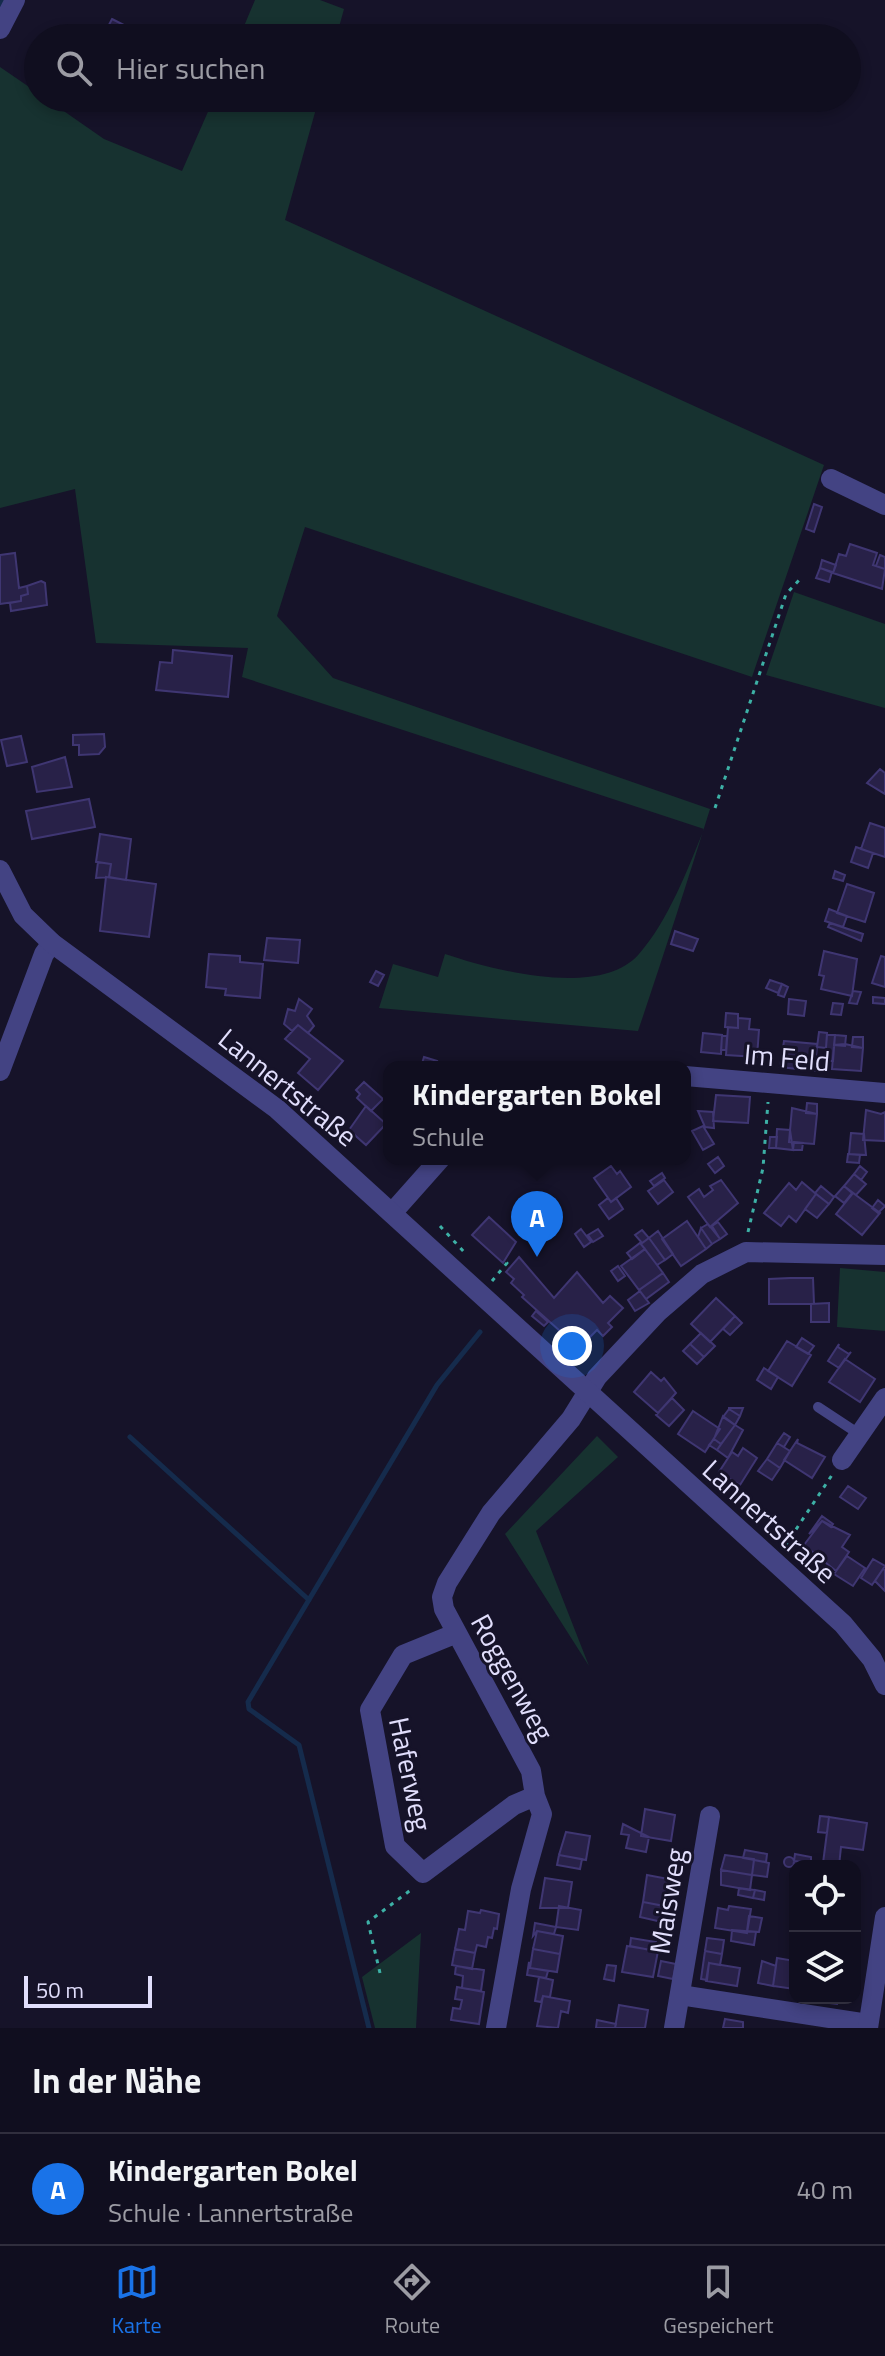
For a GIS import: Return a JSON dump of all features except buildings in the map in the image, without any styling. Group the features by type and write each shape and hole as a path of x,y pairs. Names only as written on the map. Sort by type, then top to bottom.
{"street":[{"path":"0,29 15,0"},
{"path":"831,479 885,505"},
{"name":"Lannertstraße","path":"0,870 23,915 52,943 277,1109 843,1624 872,1659 885,1685"},
{"path":"0,1071 44,954 52,943"},
{"name":"Im Feld","path":"691,1076 885,1093"},
{"path":"392,1213 435,1165"},
{"path":"746,1252 885,1255"},
{"name":"Roggenweg","path":"496,2028 521,1889 542,1814 531,1771 444,1609 442,1597 447,1583 491,1513 571,1419 614,1359 658,1312 702,1274 746,1252"},
{"path":"842,1460 885,1398"},
{"name":"Haferweg","path":"457,1633 403,1655 374,1697 370,1710 395,1846 423,1873 514,1805 535,1796"},
{"name":"Maisweg","path":"680,1995 710,1816"},
{"path":"674,2028 680,1995 868,2026 885,1917"}],"lane":[{"path":"818,1407 859,1434"}],"path":[{"path":"715,808 786,594 802,577"},
{"path":"746,1252 763,1168 770,1083"},
{"path":"440,1226 474,1262"},
{"path":"483,1271 492,1281 507,1263 505,1261"},
{"path":"578,1359 586,1351 590,1355 598,1346 614,1359"},
{"path":"774,1563 842,1460"},
{"path":"380,1973 368,1922 417,1886 423,1873"}],"green space":[{"path":"255,0 320,0 344,9 340,24 245,24"},
{"path":"0,67 24,83 24,112 65,112 104,139 182,171 208,112 315,112 285,220 824,465 752,677 305,527 277,616 333,678 710,809 704,829 242,677 248,648 96,643 75,489 0,508"},
{"path":"794,592 885,624 885,708 766,675"},
{"path":"703,832 638,1031 379,1008 393,964 438,977 445,954 490,967 545,977 599,975 621,968 639,954 659,926"},
{"path":"840,1268 885,1272 885,1331 837,1327"},
{"path":"597,1436 618,1457 536,1531 589,1666 505,1534"},
{"path":"421,1933 416,2028 375,2028 362,1977"}],"waterway":[{"path":"0,6 3,0"},
{"path":"369,2028 299,1745 249,1709 248,1702 437,1385 480,1332"},
{"path":"130,1437 309,1600"}],"place":[{"name":"Kindergarten Bokel","path":"537,1257"}]}
